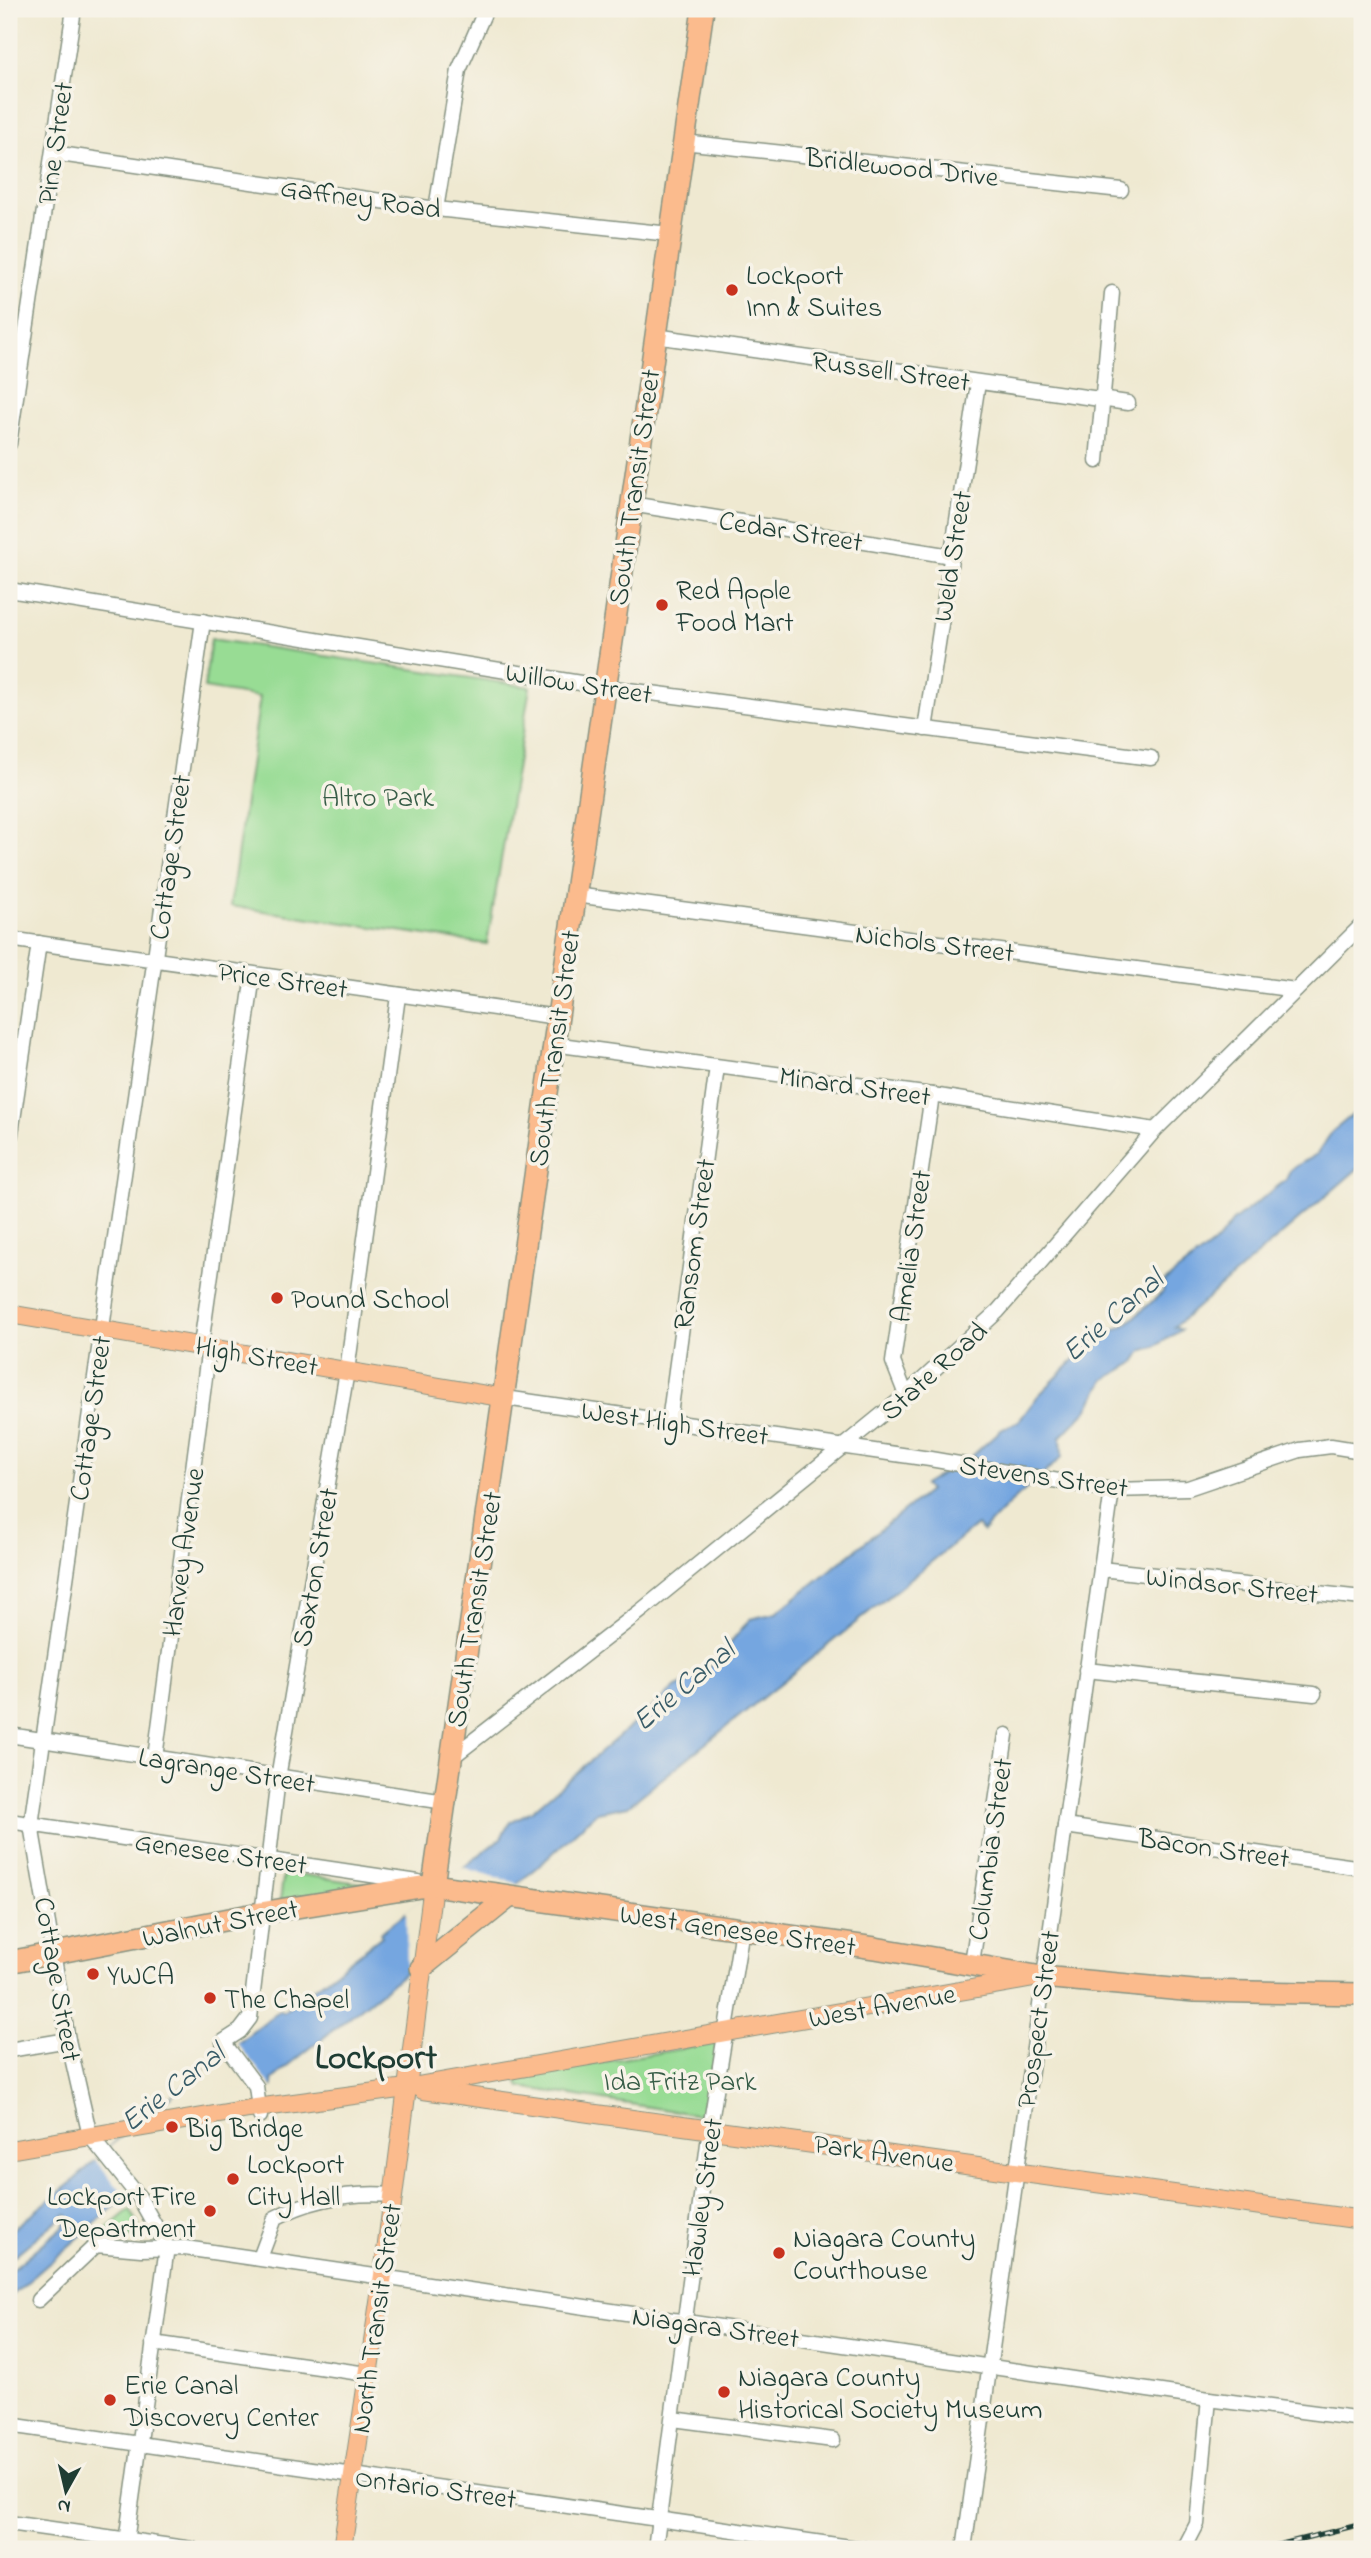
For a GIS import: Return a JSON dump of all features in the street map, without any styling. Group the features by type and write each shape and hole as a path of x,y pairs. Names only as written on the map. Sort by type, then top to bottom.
{"highway":[{"name":"South Transit Street","path":"434,1887 703,9"},
{"name":"West Genesee Street","path":"434,1887 972,1963 1042,1977"},
{"name":"Walnut Street","path":"9,1962 260,1913 434,1887"},
{"path":"421,1974 516,1899"},
{"name":"West Avenue","path":"1042,1977 1194,1991 1362,1994"}],"main road":[{"name":"High Street","path":"9,1314 505,1398"},
{"name":"South Transit Street","path":"406,2088 434,1887"},
{"name":"West Avenue","path":"406,2088 1042,1977"},
{"path":"9,2161 253,2111 406,2088"},
{"name":"Park Avenue","path":"406,2088 1017,2170 1362,2220"},
{"name":"North Transit Street","path":"342,2549 383,2274 406,2088"},
{"path":"9,2150 106,2141"}],"street":[{"name":"Pine Street","path":"9,444 74,9"},
{"path":"436,209 458,70 486,9"},
{"name":"Bridlewood Drive","path":"683,142 1121,190"},
{"name":"Gaffney Road","path":"53,153 436,209 670,234"},
{"path":"1097,461 1100,400 1112,293"},
{"name":"Russell Street","path":"655,336 1128,403"},
{"name":"Weld Street","path":"925,729 978,383"},
{"name":"Cedar Street","path":"631,504 951,555"},
{"name":"Willow Street","path":"9,590 605,687 1151,758"},
{"name":"Cottage Street","path":"167,2247 106,2141 68,2040 31,1825 203,621"},
{"name":"Nichols Street","path":"575,895 1296,990"},
{"name":"State Road","path":"451,1758 846,1447 998,1311 1155,1130 1362,925"},
{"name":"Price Street","path":"9,939 557,1017"},
{"path":"9,1147 39,943"},
{"name":"Harvey Avenue","path":"155,1758 253,975"},
{"name":"Saxton Street","path":"253,2111 256,2086 223,2042 240,2031 250,2018 260,1913 278,1778 347,1371 398,996"},
{"name":"Minard Street","path":"553,1044 932,1095 1155,1130"},
{"name":"Ransom Street","path":"669,1422 717,1067"},
{"name":"Amelia Street","path":"906,1395 893,1362 932,1095"},
{"name":"West High Street","path":"505,1398 846,1447"},
{"name":"Stevens Street","path":"846,1447 1112,1490 1188,1488 1300,1450 1331,1447 1362,1451"},
{"name":"Prospect Street","path":"964,2549 1112,1490"},
{"name":"Windsor Street","path":"1101,1569 1362,1598"},
{"path":"1086,1670 1314,1694"},
{"name":"Lagrange Street","path":"9,1735 445,1802"},
{"name":"Columbia Street","path":"972,1963 1006,1735"},
{"name":"Genesee Street","path":"9,1821 268,1858 434,1887"},
{"name":"Bacon Street","path":"1065,1826 1362,1868"},
{"name":"Hawley Street","path":"654,2549 710,2128 742,1929"},
{"path":"9,2050 68,2040"},
{"path":"260,2258 275,2218 302,2204 366,2193 392,2194"},
{"name":"Niagara Street","path":"38,2300 96,2245 141,2249 167,2247 383,2274 685,2322 1362,2419"},
{"path":"126,2544 167,2247"},
{"path":"153,2343 367,2374"},
{"path":"1176,2549 1185,2547 1197,2525 1209,2399"},
{"path":"673,2419 833,2440"},
{"name":"Ontario Street","path":"9,2425 864,2549"},
{"path":"9,2524 126,2544 192,2549"}],"green space":[{"name":"Altro Park","path":"211,639 530,687 487,944 230,906 260,697 204,688"},
{"path":"284,1872 372,1885 280,1900"},
{"name":"Ida Fritz Park","path":"717,2043 707,2116 520,2087 517,2081 523,2075"},
{"path":"130,2209 141,2231 140,2235 133,2237 104,2231"}],"water":[{"name":"Erie Canal","path":"1362,1107 1362,1165 1174,1327 1181,1330 1154,1347 1142,1351 1135,1362 1104,1380 1087,1410 1061,1437 1062,1457 1011,1502 983,1532 977,1525 628,1806 597,1812 538,1867 289,2065 272,2080 273,2086 123,2199 9,2298 9,2272 64,2226 69,2216 65,2214 9,2260 9,2232 72,2182 128,2130 280,2010 283,2012 382,1936 380,1933 501,1838 510,1822 532,1811 676,1687 703,1675 750,1619 776,1613 929,1491 924,1485 972,1456 1001,1430 1019,1421 1038,1396 1093,1341 1127,1324 1163,1292 1164,1282 1217,1241 1233,1221 1286,1180 1290,1170 1317,1154 1332,1132"}],"pier":[{"path":"462,1867 520,1884 407,1977 406,1911"},
{"path":"237,2043 273,2088 128,2200 95,2159"}],"railway":[{"path":"1261,2549 1362,2524"}],"place":[{"name":"Lockport Inn & Suites","path":"732,290"},
{"name":"Red Apple Food Mart","path":"662,605"},
{"name":"Pound School","path":"277,1298"},
{"name":"YWCA","path":"93,1974"},
{"name":"The Chapel","path":"210,1998"},
{"name":"Big Bridge","path":"172,2127"},
{"name":"Lockport City Hall","path":"233,2179"},
{"name":"Lockport Fire Department","path":"210,2211"},
{"name":"Niagara County Courthouse","path":"779,2253"},
{"name":"Niagara County Historical Society Museum","path":"724,2392"},
{"name":"Erie Canal Discovery Center","path":"110,2400"}],"district":[{"name":"Lockport","path":"376,2056"}]}
